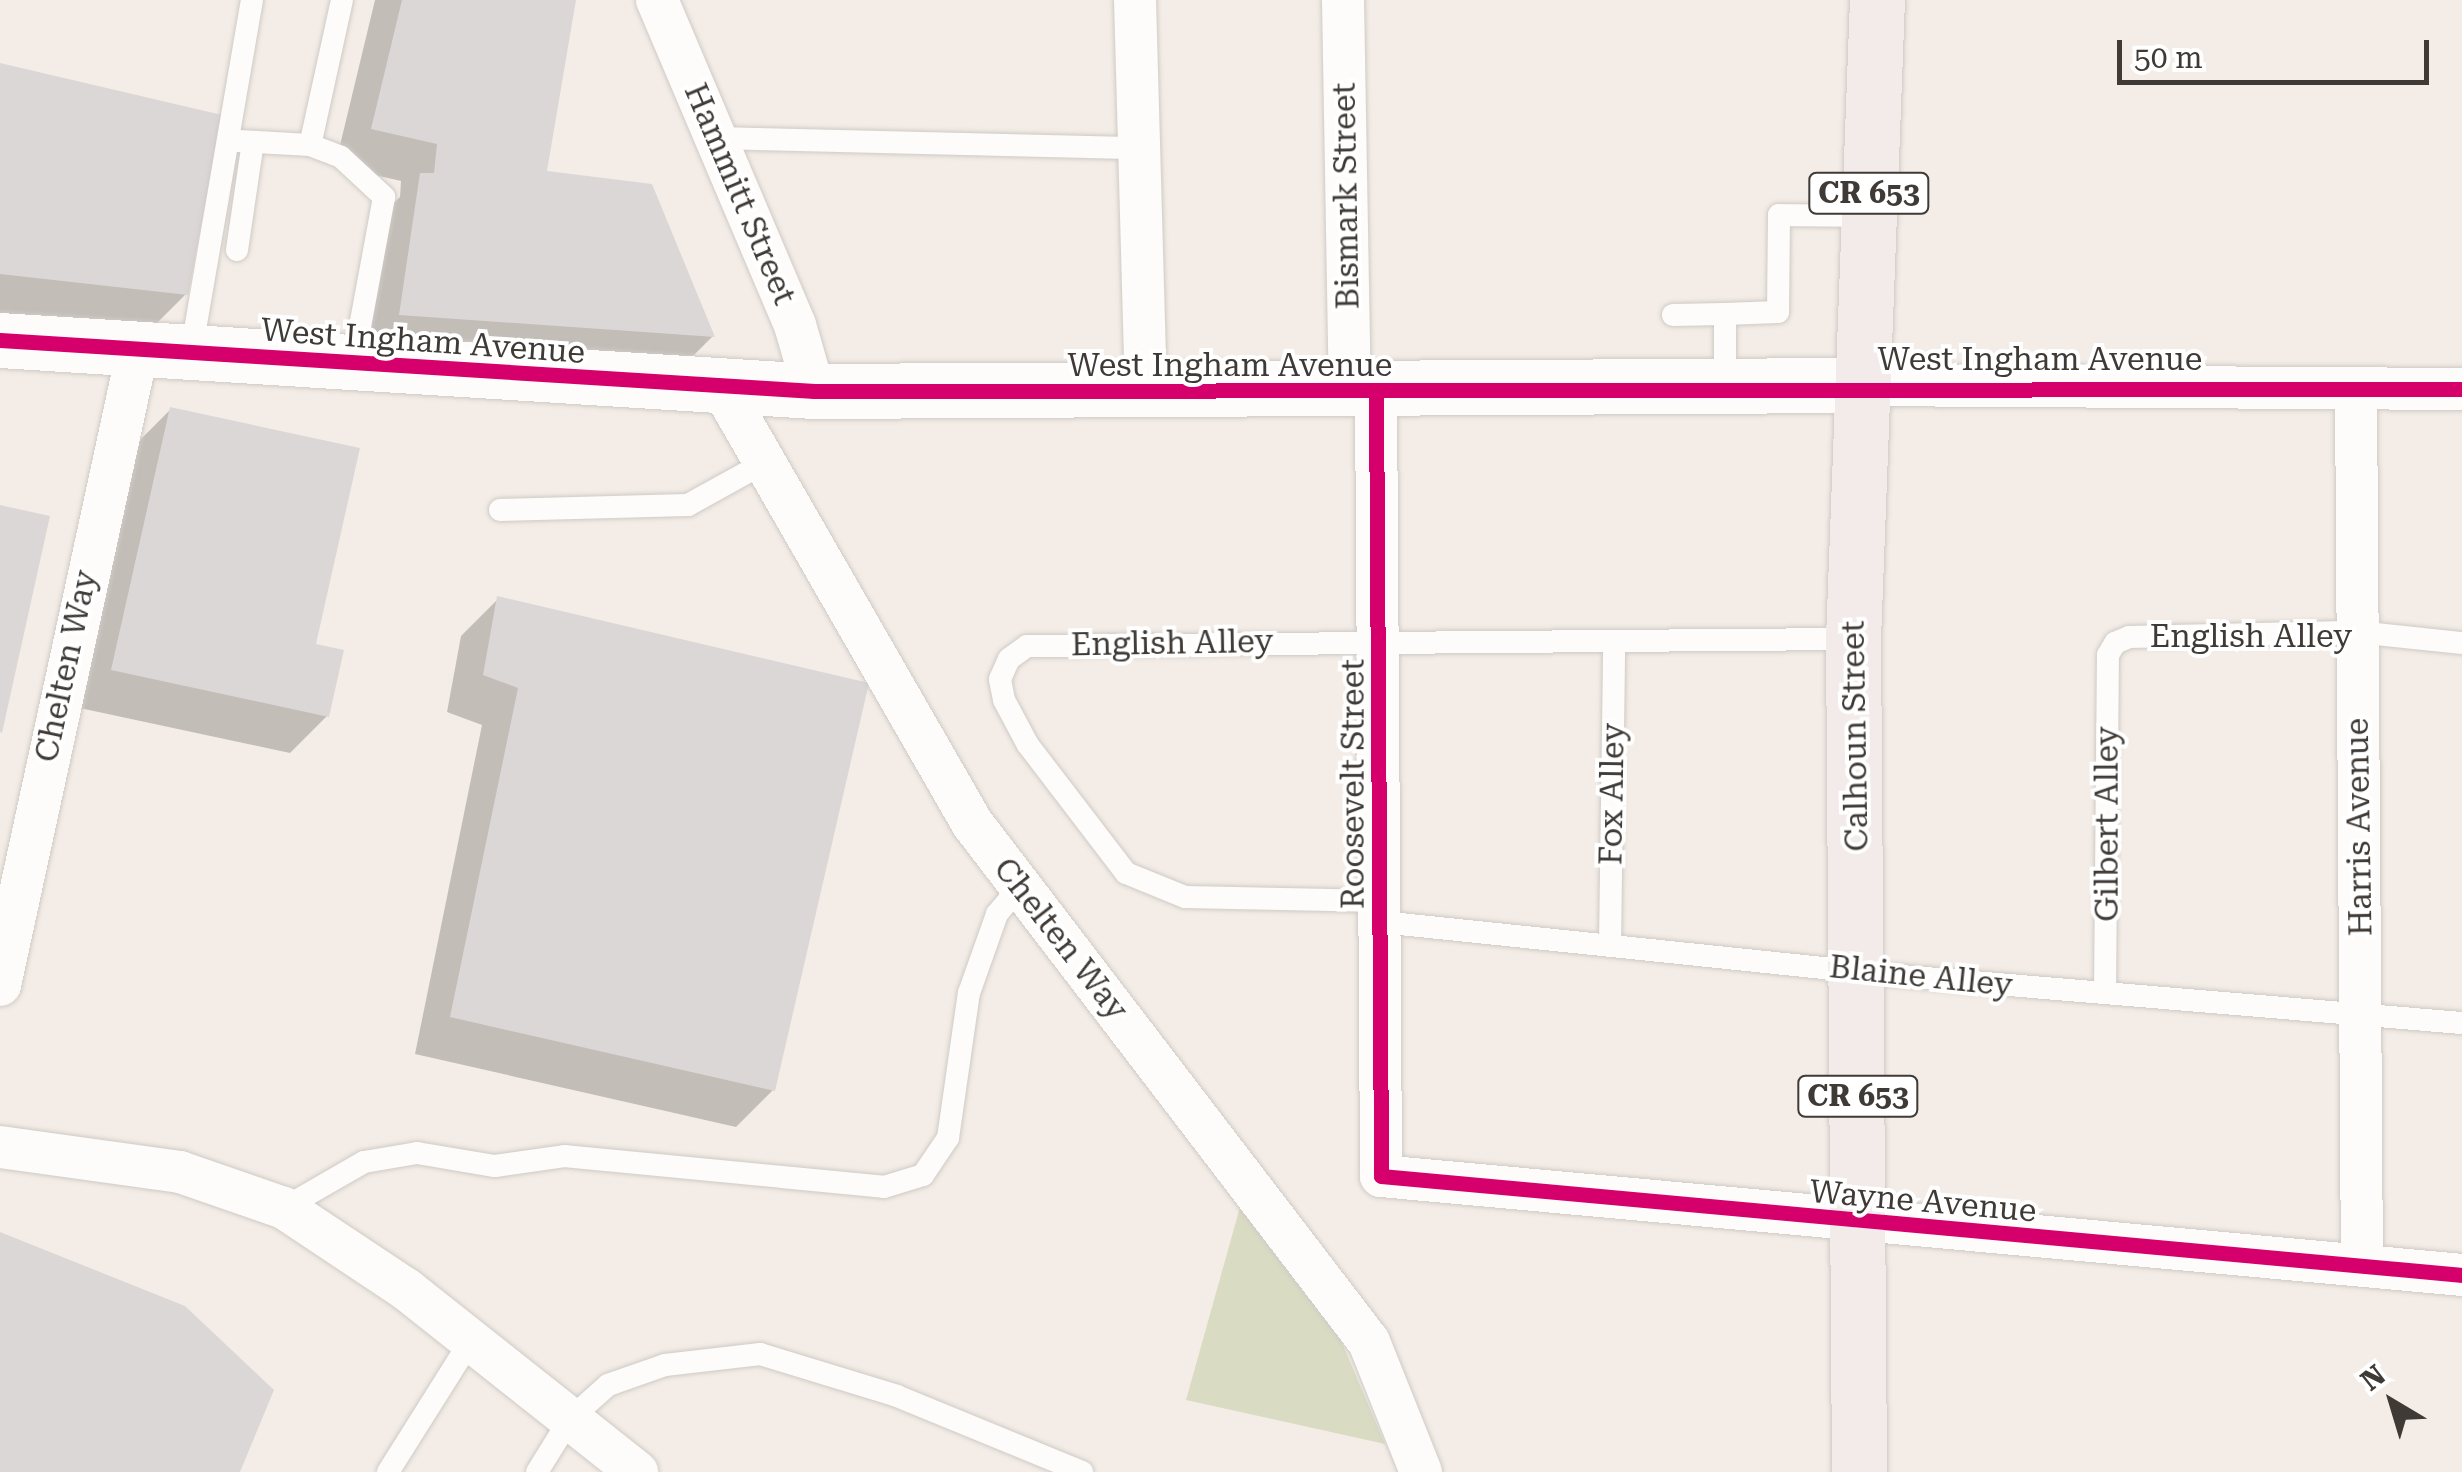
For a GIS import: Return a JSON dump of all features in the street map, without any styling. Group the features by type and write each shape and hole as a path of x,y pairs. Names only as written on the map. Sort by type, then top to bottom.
{"main road":[{"name":"Calhoun Street","path":"1859,1472 1853,639 1859,385 1877,0"}],"street":[{"name":"Hammitt Street","path":"657,0 795,325 814,391"},
{"path":"1135,0 1146,393"},
{"name":"Bismark Street","path":"1343,0 1363,392"},
{"name":"West Ingham Avenue","path":"0,340 814,391 1363,392 1859,385 2462,389"},
{"name":"Chelten Way","path":"0,985 138,349"},
{"name":"Chelten Way","path":"722,388 884,678 1019,888 1369,1342 1421,1472"},
{"name":"Harris Avenue","path":"2356,390 2362,1265"},
{"name":"Roosevelt Street","path":"1363,392 1380,644 1381,1176"},
{"path":"0,1148 180,1172 284,1208 471,1340 637,1472"},
{"name":"Wayne Avenue","path":"1381,1176 1857,1223 2462,1275"}],"lane":[{"path":"191,352 252,0"},
{"path":"310,145 342,0"},
{"path":"716,138 1139,148"},
{"path":"228,141 310,145 341,157 384,197 353,364"},
{"path":"237,250 252,142"},
{"path":"1673,315 1778,312 1779,215 1868,216"},
{"path":"1725,314 1725,387"},
{"path":"500,510 688,506 764,463"},
{"name":"English Alley","path":"2108,655 2129,637 2357,632 2462,643"},
{"name":"English Alley","path":"1380,912 1185,897 1126,873 1028,745 1004,700 1000,679 1009,659 1028,646 1853,639"},
{"name":"Fox Alley","path":"1610,946 1614,642"},
{"name":"Gilbert Alley","path":"2104,993 2108,655"},
{"path":"284,1208 364,1162 416,1153 495,1166 564,1156 884,1187 923,1175 948,1138 969,992 997,914 1019,888"},
{"name":"Blaine Alley","path":"1380,912 1610,946 2462,1023"},
{"path":"388,1472 471,1340"},
{"path":"537,1472 570,1419 608,1385 665,1364 760,1354 897,1396 1082,1472"}],"green space":[{"path":"1242,1200 1337,1331 1385,1444 1186,1400"}],"building":[{"path":"402,0 576,0 547,171 652,184 715,337 399,315 420,173 434,173 437,144 371,129"},
{"path":"0,63 222,115 188,295 0,274"},
{"path":"170,407 360,448 316,644 344,650 329,717 111,670"},
{"path":"0,505 50,516 2,733 0,732"},
{"path":"497,596 869,683 775,1091 450,1017 518,688 483,675"},
{"path":"0,1232 185,1306 274,1390 240,1472 0,1472"}],"cycle path":[{"path":"0,340 814,391 2462,389"},
{"path":"1376,392 1381,1176 2462,1275"}]}
